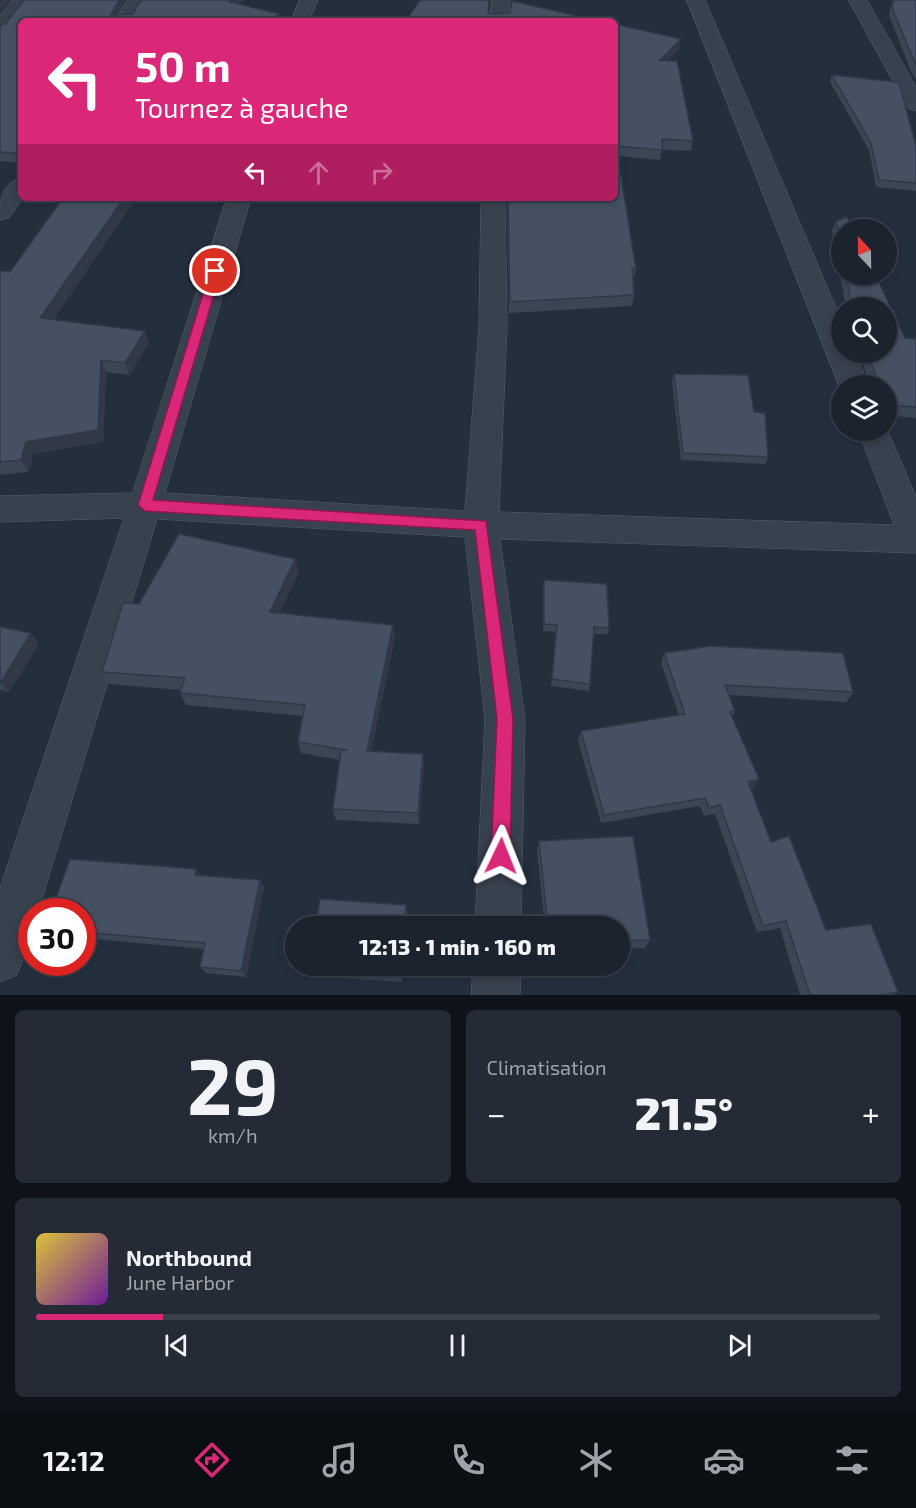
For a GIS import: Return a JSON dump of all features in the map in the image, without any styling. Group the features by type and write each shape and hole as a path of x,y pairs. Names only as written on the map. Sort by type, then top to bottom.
{"street":[{"path":"0,26 22,0"},
{"path":"126,18 137,0"},
{"path":"301,18 309,0"},
{"path":"499,18 501,0"},
{"path":"696,0 849,375"},
{"path":"858,0 916,105"},
{"path":"0,213 18,189"},
{"path":"0,958 145,505 238,201"},
{"path":"493,201 493,327 481,525 505,719 498,916"},
{"path":"0,509 145,505 481,525 916,539 877,441"},
{"path":"496,995 497,976"}],"building":[{"path":"24,0 119,0 111,15 133,14 141,0 233,0 230,2 280,14 274,18 18,18 18,154 0,152 0,25 5,24"},
{"path":"420,0 489,0 488,12 490,14 510,13 512,1 587,18 408,18"},
{"path":"893,0 916,0 916,66 892,8"},
{"path":"618,25 681,39 660,60 677,61 693,141 662,139 662,150 618,146"},
{"path":"832,75 897,82 916,146 916,183 879,180 871,143"},
{"path":"618,158 636,269 632,268 634,295 510,302 508,201 618,201"},
{"path":"61,201 122,201 40,318 145,331 125,363 101,360 98,430 26,442 21,460 0,462 0,271 10,272"},
{"path":"848,285 880,285 886,297 850,297"},
{"path":"897,321 905,338 916,339 916,407 897,406 897,375 876,375 871,363 897,363"},
{"path":"674,374 748,375 754,412 765,413 768,457 683,453"},
{"path":"179,534 295,559 270,612 393,625 367,751 423,754 418,813 333,809 341,750 347,750 298,742 305,705 180,693 185,678 102,672 123,603 139,604"},
{"path":"544,580 607,584 609,628 594,627 590,684 552,679 557,625 544,624"},
{"path":"0,627 31,633 1,682 0,681"},
{"path":"711,646 843,653 853,692 725,685 735,711 730,712 759,779 748,782 771,842 789,836 826,930 871,924 898,992 879,995 810,995 786,921 763,926 720,805 709,808 705,798 604,815 581,731 685,714 664,653"},
{"path":"633,836 650,940 630,941 630,916 547,916 539,841"},
{"path":"70,859 196,869 195,875 260,880 241,971 200,967 205,943 96,933 96,898 56,898"},
{"path":"320,899 406,905 405,916 318,916"}],"route":[{"path":"215,271 145,505 481,525 505,719 501,856"}]}
